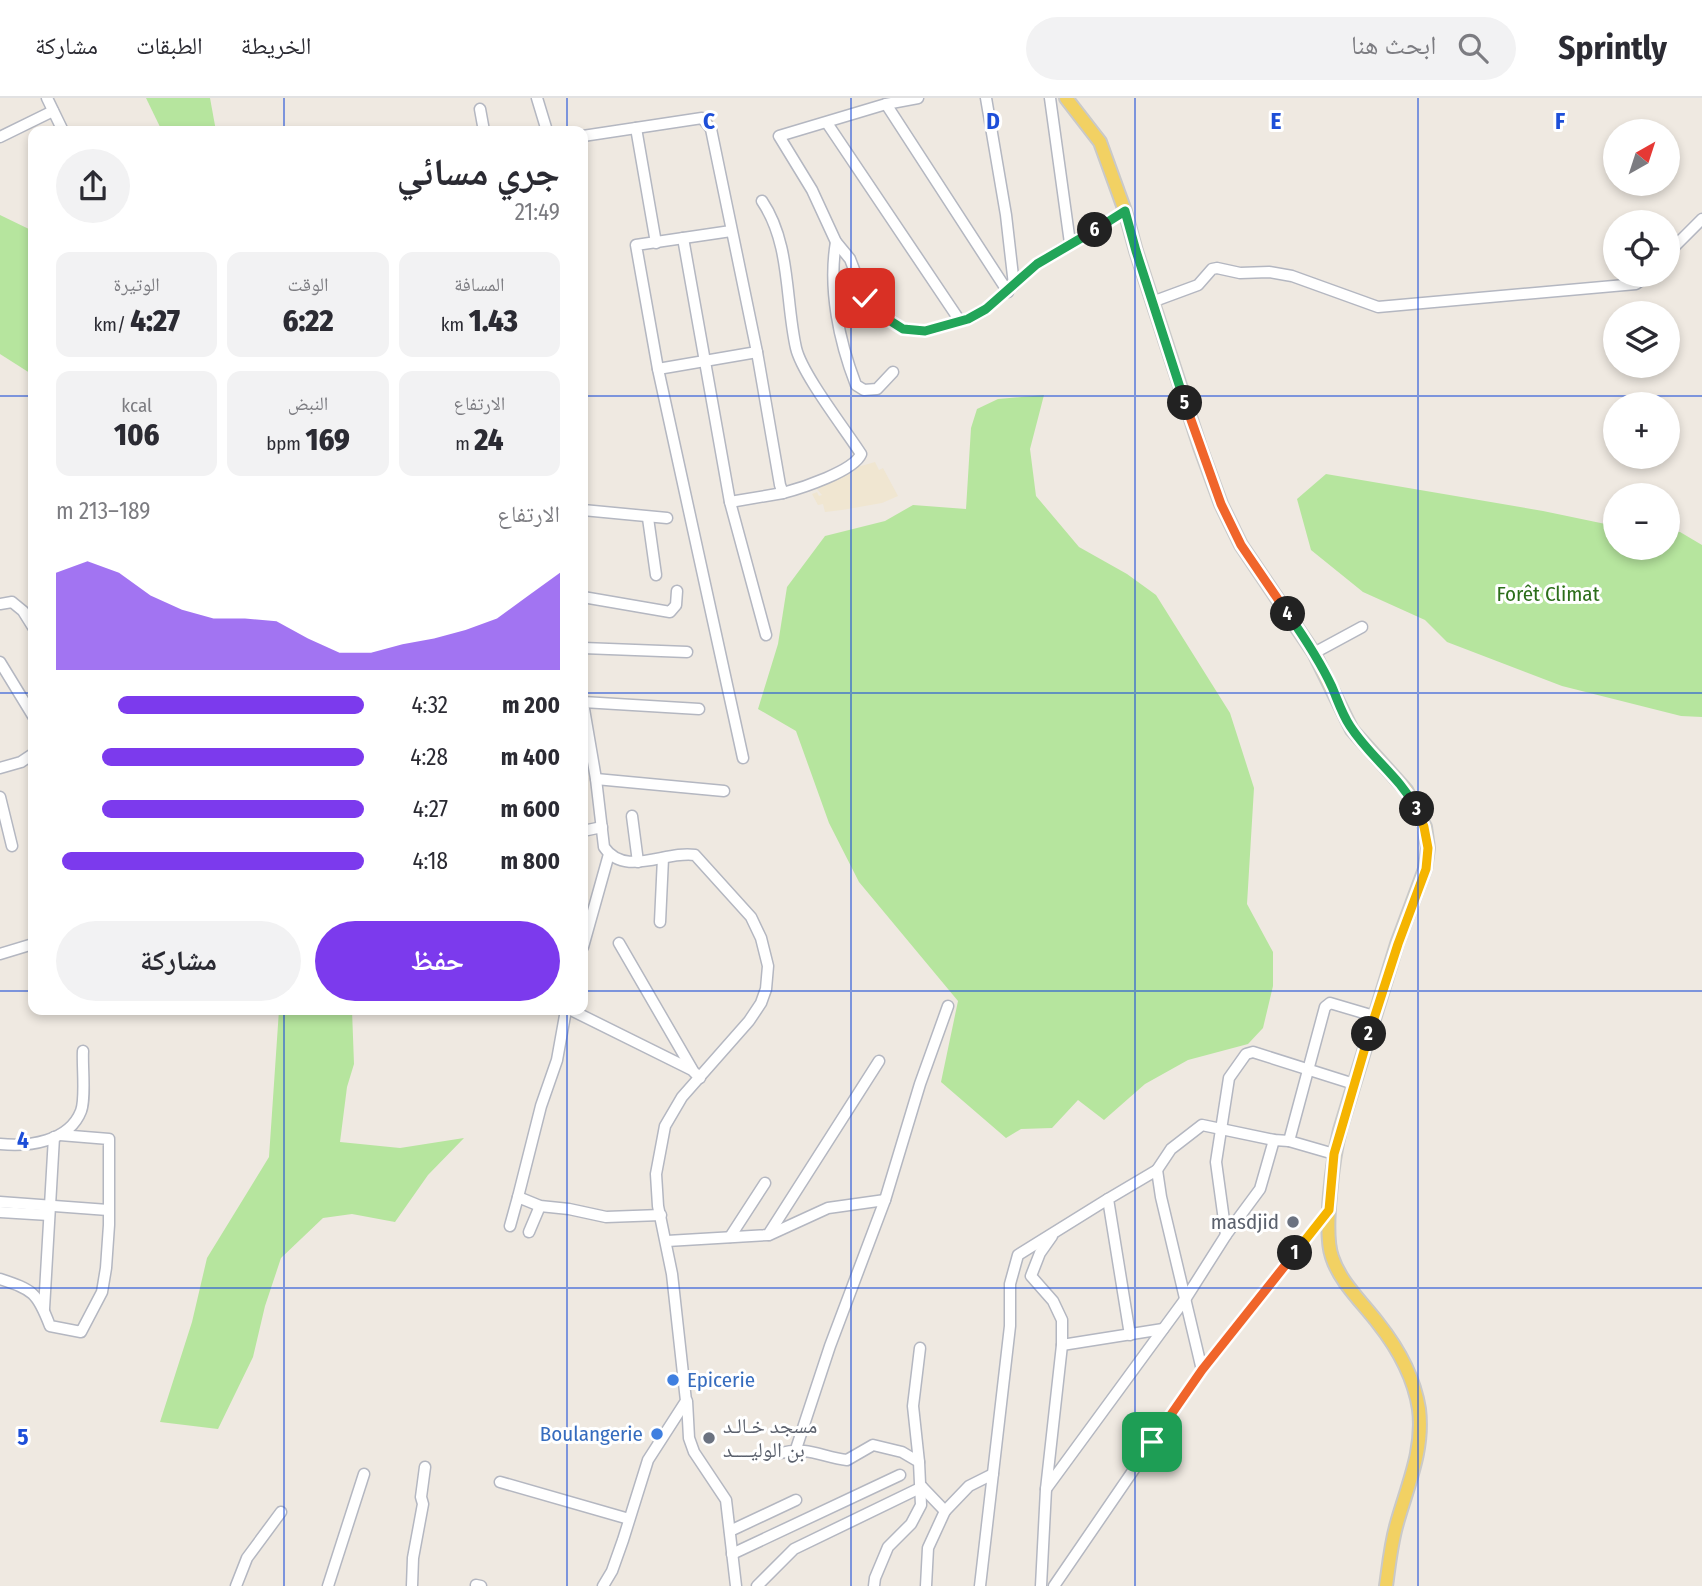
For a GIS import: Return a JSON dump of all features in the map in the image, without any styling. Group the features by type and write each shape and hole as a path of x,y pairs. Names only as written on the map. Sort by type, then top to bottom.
{"main road":[{"path":"1066,98 1100,142 1221,504 1241,545 1314,653 1332,687 1343,716 1365,746 1406,790 1417,808 1426,837 1426,869 1374,1016 1334,1154 1329,1210 1331,1256 1356,1297 1398,1351 1419,1408 1419,1442 1415,1466 1396,1525 1386,1586"}],"street":[{"path":"47,98 60,126"},
{"path":"537,98 545,126"},
{"path":"918,98 886,104 779,136 812,190 836,242 850,259 865,298 891,322 903,329 925,331 960,321 986,309 1037,264 1125,211"},
{"path":"986,98 1006,215 1011,289"},
{"path":"1050,98 1070,243"},
{"path":"886,104 1011,289"},
{"path":"480,109 483,126"},
{"path":"0,137 53,111"},
{"path":"588,135 702,118 711,130 783,493"},
{"path":"827,123 960,321"},
{"path":"636,128 656,243"},
{"path":"730,502 783,493 837,472 858,461 861,454 796,350 783,253 771,213 762,201"},
{"path":"1680,241 1702,219"},
{"path":"731,230 636,245 659,369 743,758"},
{"path":"683,238 730,502 766,635"},
{"path":"836,242 832,263 834,293 844,350 856,386 864,390 877,389 893,372"},
{"path":"1152,302 1198,285 1212,269 1217,268 1292,276 1378,307 1603,287"},
{"path":"659,369 757,352"},
{"path":"588,511 667,518"},
{"path":"648,518 656,575"},
{"path":"588,598 670,612 676,605 677,591"},
{"path":"0,604 12,602 28,618"},
{"path":"1314,653 1362,627"},
{"path":"588,648 687,652"},
{"path":"0,662 28,708"},
{"path":"588,702 699,709"},
{"path":"0,768 28,757"},
{"path":"588,759 596,779 604,847 609,854 621,861 638,862 685,853 695,855 751,917 761,938 768,966 766,989 761,1003 729,1046 682,1097 664,1126 656,1174 660,1215 667,1241 680,1332 689,1438 694,1452 726,1500 736,1586"},
{"path":"596,779 724,791"},
{"path":"0,797 12,846"},
{"path":"632,816 638,862"},
{"path":"588,830 602,827"},
{"path":"588,929 609,854"},
{"path":"660,922 663,858"},
{"path":"620,943 692,1070 700,1078"},
{"path":"0,954 28,946"},
{"path":"1289,1141 1325,1007 1330,1003 1374,1016"},
{"path":"796,1449 830,1346 885,1200 920,1083 948,1006"},
{"path":"510,1226 541,1106 557,1060 567,1015"},
{"path":"578,1015 692,1070"},
{"path":"0,1144 47,1142 75,1121 81,1110 83,1051"},
{"path":"1226,1236 1216,1162 1229,1078 1246,1054 1253,1052 1354,1084"},
{"path":"768,1236 879,1061"},
{"path":"980,1586 1010,1326 1010,1284 1018,1255 1157,1170 1171,1149 1202,1125 1289,1141 1334,1154"},
{"path":"44,1310 57,1136"},
{"path":"0,1279 26,1287 36,1296 50,1326 81,1332 102,1292 109,1236 109,1139 57,1136"},
{"path":"1046,1489 1186,1298 1226,1236 1261,1189 1274,1140"},
{"path":"1157,1170 1202,1370"},
{"path":"730,1237 765,1183"},
{"path":"518,1197 540,1206 606,1217 660,1215"},
{"path":"1108,1199 1130,1335"},
{"path":"667,1241 768,1236 828,1208 885,1200"},
{"path":"0,1202 50,1210"},
{"path":"529,1232 540,1206"},
{"path":"0,1212 108,1210"},
{"path":"1054,1586 1202,1370 1329,1210"},
{"path":"1041,1586 1046,1489 1062,1345 1062,1320 1053,1301 1031,1276 1040,1253 1053,1235"},
{"path":"1062,1345 1163,1329"},
{"path":"874,1586 874,1578 888,1547 911,1524 921,1505 922,1487 913,1406 920,1348"},
{"path":"603,1586 612,1571 648,1460 687,1401"},
{"path":"781,1453 796,1449 847,1461 873,1445 902,1452 919,1462"},
{"path":"412,1586 412,1558 423,1504 421,1497 425,1467"},
{"path":"328,1586 364,1474"},
{"path":"926,1586 928,1548 945,1511 968,1486 993,1474"},
{"path":"732,1554 900,1475"},
{"path":"500,1482 629,1519"},
{"path":"922,1487 945,1511"},
{"path":"757,1586 794,1549 922,1487"},
{"path":"730,1531 796,1500"},
{"path":"236,1586 247,1558 281,1513"}],"shaded area":[{"path":"875,462 879,470 883,468 898,496 882,503 825,512 823,504 818,505 812,494 817,492 819,496 822,495 817,489 847,470"}],"green space":[{"path":"146,98 210,98 215,126 160,126"},
{"path":"0,215 28,229 28,372 0,354"},
{"path":"1044,395 1030,449 1036,496 1079,547 1127,574 1156,595 1230,713 1254,788 1247,904 1273,952 1273,986 1263,1028 1248,1044 1188,1060 1145,1084 1104,1120 1078,1100 1052,1128 1021,1129 1006,1138 941,1082 958,1001 859,882 829,823 796,731 758,709 778,644 787,587 825,536 885,521 913,505 966,509 971,428 977,409 998,399"},
{"name":"Forêt Climat","path":"1326,474 1543,511 1603,524 1603,560 1680,560 1680,532 1702,545 1702,717 1681,716 1562,686 1447,642 1425,620 1363,592 1311,550 1297,499"},
{"path":"279,1015 352,1015 354,1064 347,1087 340,1142 400,1148 464,1138 428,1175 395,1222 352,1214 323,1218 281,1258 265,1306 253,1357 218,1429 160,1422 192,1322 207,1258 269,1157"}],"place":[{"name":"masdjid","path":"1293,1222"},
{"name":"Epicerie","path":"673,1380"},
{"name":"Boulangerie","path":"657,1434"},
{"name":"مسجد خـالـد بن الوليــــد","path":"709,1438"}],"route":[{"path":"865,298 878,313 903,329 925,331 968,319 1008,292 1021,276 1037,264 1125,211 1152,302 1221,504 1241,545 1316,657 1343,716 1365,746 1406,790 1424,827 1428,848 1426,869 1374,1016 1340,1130 1334,1154 1329,1210 1202,1370 1152,1442"}]}
